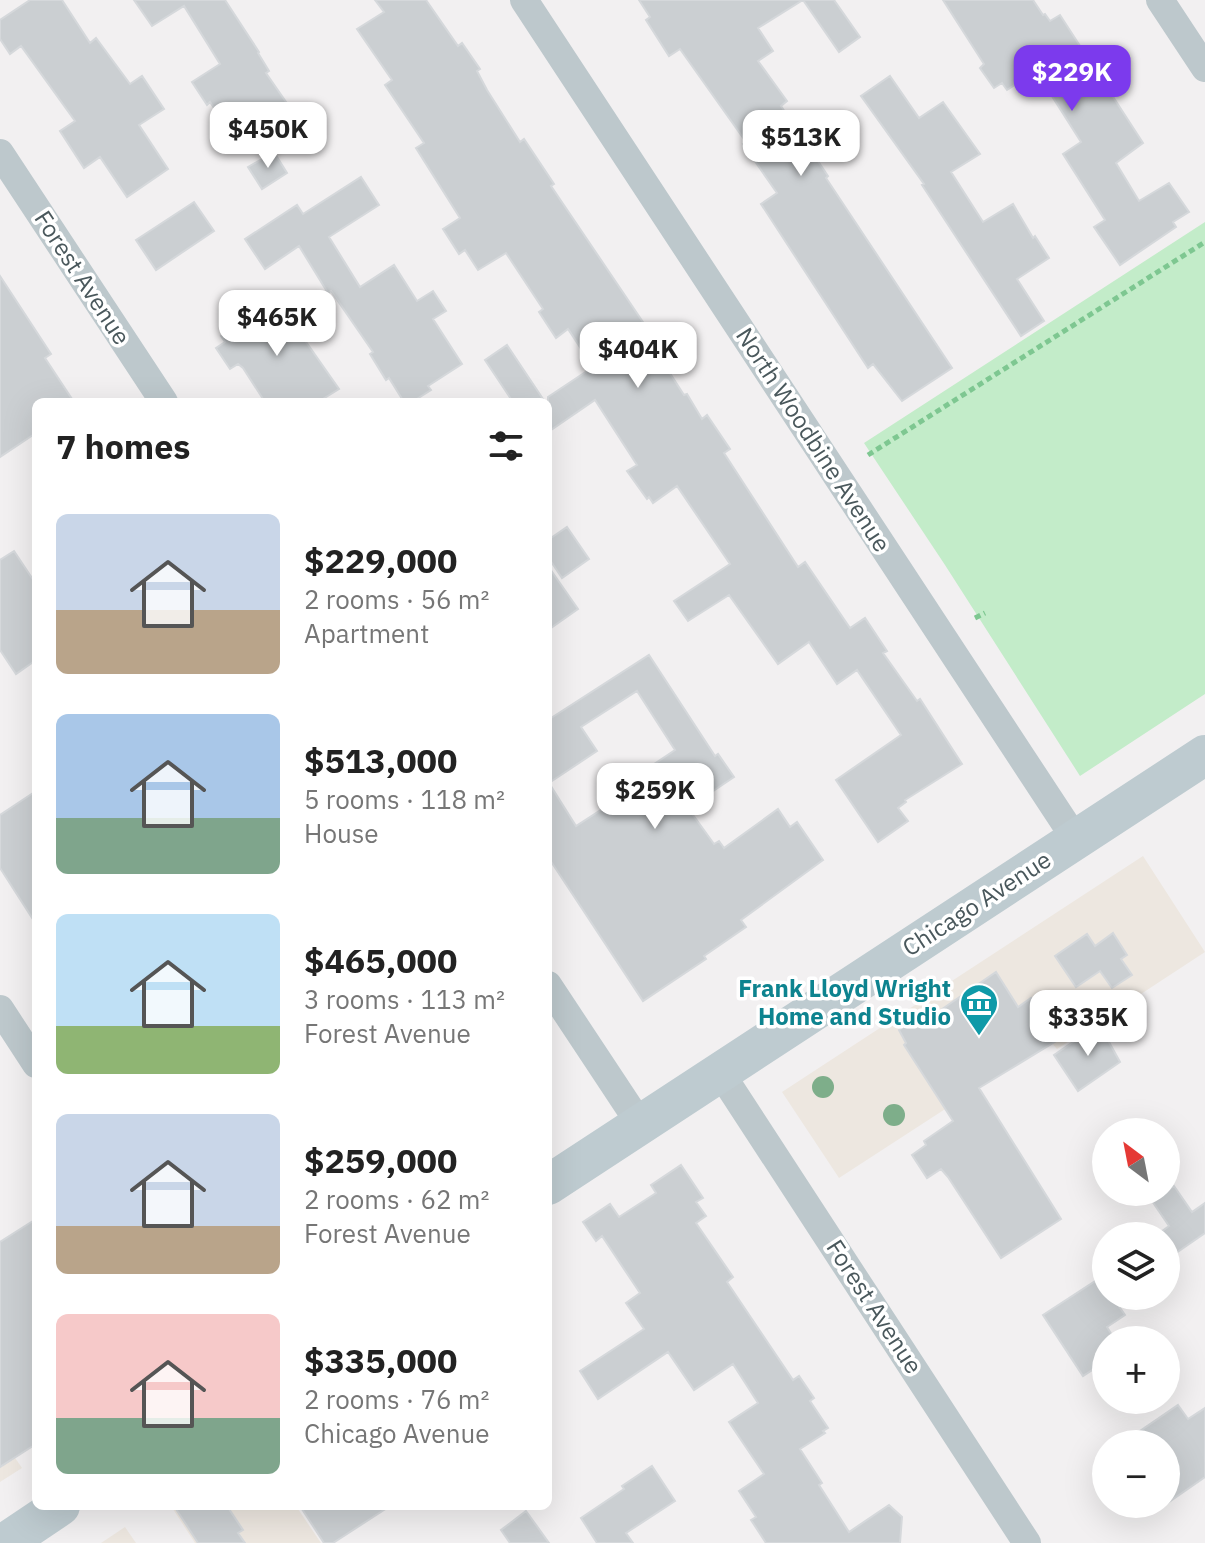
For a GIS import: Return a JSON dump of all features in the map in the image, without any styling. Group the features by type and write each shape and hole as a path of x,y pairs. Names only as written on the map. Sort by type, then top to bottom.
{"main road":[{"name":"Chicago Avenue","path":"552,1182 1205,755"},
{"path":"5,1543 54,1510"}],"street":[{"name":"North Woodbine Avenue","path":"524,0 1076,840"},
{"path":"1160,0 1205,68"},
{"name":"Forest Avenue","path":"0,153 161,398"},
{"path":"552,991 640,1124"},
{"path":"0,1009 32,1058"},
{"name":"Forest Avenue","path":"720,1072 1027,1543"}],"path":[{"path":"868,455 1205,242"},
{"path":"975,618 985,613"}],"shaded area":[{"path":"1143,856 1205,952 1057,1049 1050,1041 839,1178 782,1092"},
{"path":"0,1436 22,1468 0,1482"},
{"path":"174,1510 299,1510 321,1543 195,1543"},
{"path":"125,1527 136,1543 101,1543"}],"green space":[{"path":"1205,222 1205,694 1080,776 864,443"}],"building":[{"path":"30,0 62,0 90,43 96,38 130,84 142,76 164,109 139,125 168,169 127,197 100,157 84,168 60,131 75,121 21,46 10,54 0,39 0,20"},
{"path":"134,0 225,0 259,52 269,71 266,73 302,125 278,141 256,110 228,129 192,82 220,64 184,6 152,26"},
{"path":"375,0 426,0 458,46 462,43 520,142 524,139 554,184 551,186 649,331 646,336 684,395 687,394 702,419 707,415 730,449 724,453 798,567 805,562 850,628 865,618 887,651 883,653 917,701 920,699 962,764 905,800 898,808 908,821 878,842 836,780 901,735 857,670 837,684 809,642 778,664 729,595 688,621 674,601 730,564 677,486 653,503 649,497 647,499 627,471 637,465 595,400 552,429 552,398 548,397 593,367 568,329 556,338 539,312 543,309 506,253 478,270 465,250 459,254 443,229 460,218 416,148 424,143 385,85 392,80 357,29 384,12"},
{"path":"639,0 803,0 758,28 773,51 758,61 787,101 781,106 828,176 826,178 952,368 902,401 873,364 868,368 761,204 777,193 743,144 746,142 680,49 669,56 646,20 650,17"},
{"path":"803,0 834,0 860,37 839,52"},
{"path":"943,0 1033,0 1050,21 1060,15 1143,143 1116,163 1139,201 1169,183 1189,212 1173,222 1176,227 1120,265 1094,227 1105,220 1063,154 1081,142 1036,71 1007,90 1002,83 994,88 980,68 984,64"},
{"path":"890,76 919,118 943,102 980,154 951,172 983,222 1013,204 1049,258 1017,279 1044,321 1021,336 924,184 861,96"},
{"path":"274,152 287,173 262,189 248,167"},
{"path":"361,177 379,205 329,237 360,287 394,265 417,301 433,291 446,311 433,319 462,364 428,386 431,390 418,398 402,398 389,378 386,380 370,354 373,352 331,291 328,293 299,246 265,269 245,239 297,205 303,214"},
{"path":"194,202 214,231 156,270 136,240"},
{"path":"0,276 51,354 45,358 71,398 32,398 32,436 0,457"},
{"path":"276,299 339,389 324,398 262,398 243,368 238,364 230,369 216,348 225,342 221,336"},
{"path":"507,345 542,398 510,398 485,360"},
{"path":"567,527 589,559 562,578 552,563 552,537"},
{"path":"14,551 32,578 32,663 16,674 0,650 0,560"},
{"path":"552,572 578,609 552,627"},
{"path":"649,655 715,756 718,754 734,777 688,808 714,844 719,841 724,848 778,809 790,827 797,822 823,860 741,920 746,927 704,956 706,959 643,1001 552,863 552,788 576,826 630,791 626,783 675,750 637,691 581,727 597,751 552,781 552,717"},
{"path":"32,794 32,918 0,868 0,815"},
{"path":"1113,933 1127,955 1121,959 1132,975 1112,988 1100,971 1076,987 1055,956 1087,934 1095,946"},
{"path":"996,972 1018,1007 1031,998 1058,1040 979,1088 1061,1219 1001,1258 948,1177 941,1169 927,1178 912,1155 926,1145 924,1141 953,1121 904,1045 906,1043 899,1030 927,1010 932,1016"},
{"path":"1099,1024 1120,1062 1078,1091 1054,1055"},
{"path":"681,1165 703,1198 696,1202 706,1216 696,1223 733,1277 727,1282 793,1380 799,1376 814,1398 810,1401 828,1428 800,1449 822,1483 819,1485 849,1532 889,1505 902,1517 900,1543 766,1543 751,1520 756,1517 739,1491 764,1474 729,1422 758,1403 733,1364 694,1390 668,1352 598,1399 580,1371 644,1329 626,1303 640,1293 602,1236 596,1241 583,1222 610,1204 619,1217 656,1193 651,1185"},
{"path":"1180,1195 1192,1212 1205,1203 1205,1233 1180,1250 1180,1222 1166,1222 1155,1206 1180,1206"},
{"path":"32,1222 32,1447 0,1467 0,1242"},
{"path":"1092,1283 1092,1310 1122,1310 1125,1315 1108,1326 1092,1326 1092,1370 1083,1376 1043,1315"},
{"path":"1180,1408 1188,1419 1205,1408 1205,1477 1180,1494 1180,1430 1141,1430 1165,1414 1180,1414"},
{"path":"652,1466 675,1501 626,1533 633,1543 597,1543 581,1518"},
{"path":"177,1510 230,1510 243,1530 238,1533 245,1543 198,1543"},
{"path":"303,1510 384,1510 333,1543 324,1543"},
{"path":"526,1511 549,1543 510,1543 501,1530"}],"place":[{"name":"Frank Lloyd Wright Home and Studio","path":"979,1037"}]}
